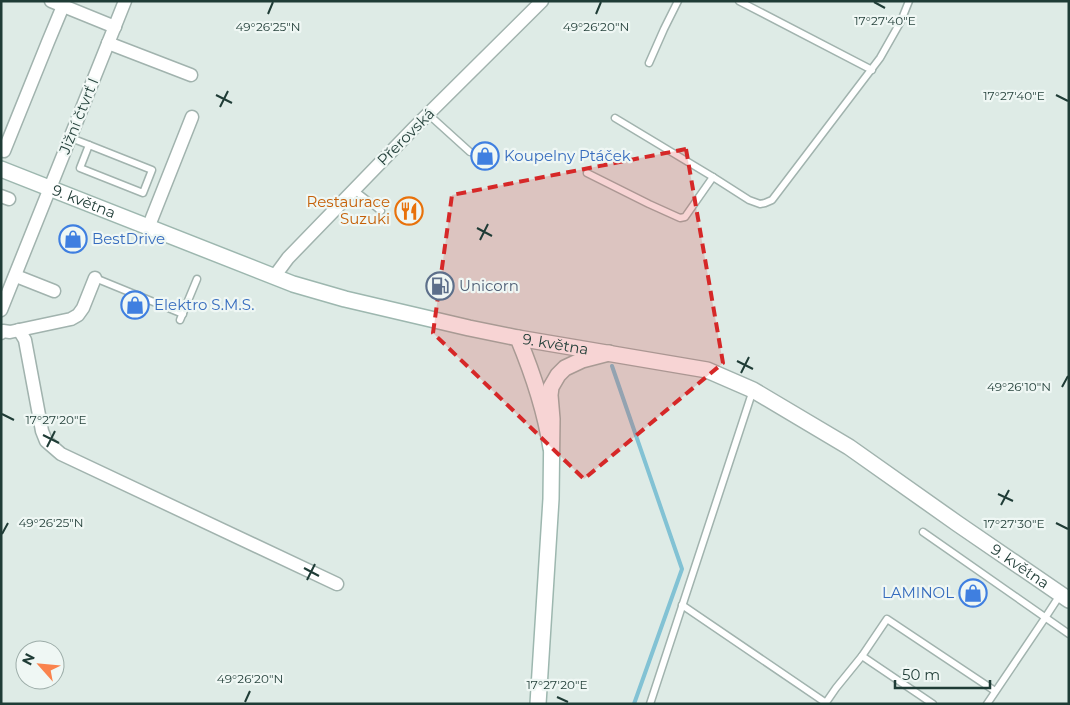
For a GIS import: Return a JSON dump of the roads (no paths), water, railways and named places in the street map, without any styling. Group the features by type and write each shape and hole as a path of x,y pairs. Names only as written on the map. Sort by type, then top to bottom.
{"main road":[{"name":"9. května","path":"1,169 293,284 346,299 469,328 707,370 753,390 849,447 1064,597"},
{"path":"518,338 544,411 551,448"},
{"path":"538,704 551,499 551,387 565,368 609,353"}],"street":[{"path":"51,1 115,27"},
{"name":"Jižní čtvrť I","path":"2,306 16,276 125,1"},
{"name":"Přerovská","path":"274,277 288,258 354,190 542,1"},
{"path":"4,151 63,6"},
{"path":"108,42 191,76"},
{"path":"148,228 192,117"},
{"path":"16,276 54,291"},
{"path":"1,333 3,331 10,332 71,319 78,315 83,308 95,278"},
{"path":"18,330 25,340 42,431 46,441 61,454 337,584"}],"lane":[{"path":"649,63 678,1"},
{"path":"739,1 872,70"},
{"path":"615,118 749,200 765,204 772,200 872,70 900,21 908,1"},
{"path":"428,114 470,152"},
{"path":"71,138 89,145 152,170 143,193 80,168 89,145"},
{"path":"587,173 680,218 685,217 713,177"},
{"path":"354,190 381,211"},
{"path":"95,278 181,317 197,279"},
{"path":"650,704 753,390"},
{"path":"923,532 1069,634"},
{"path":"987,704 1045,618 1064,597"},
{"path":"682,605 826,703 862,656 887,619 995,691"},
{"path":"862,656 933,704"}],"waterway":[{"path":"612,366 682,569 634,704"}],"place":[{"name":"Koupelny Ptáček","path":"485,156"},
{"name":"Restaurace Suzuki","path":"409,211"},
{"name":"BestDrive","path":"73,239"},
{"name":"Unicorn","path":"440,286"},
{"name":"Elektro S.M.S.","path":"135,305"},
{"name":"LAMINOL","path":"973,593"}]}
